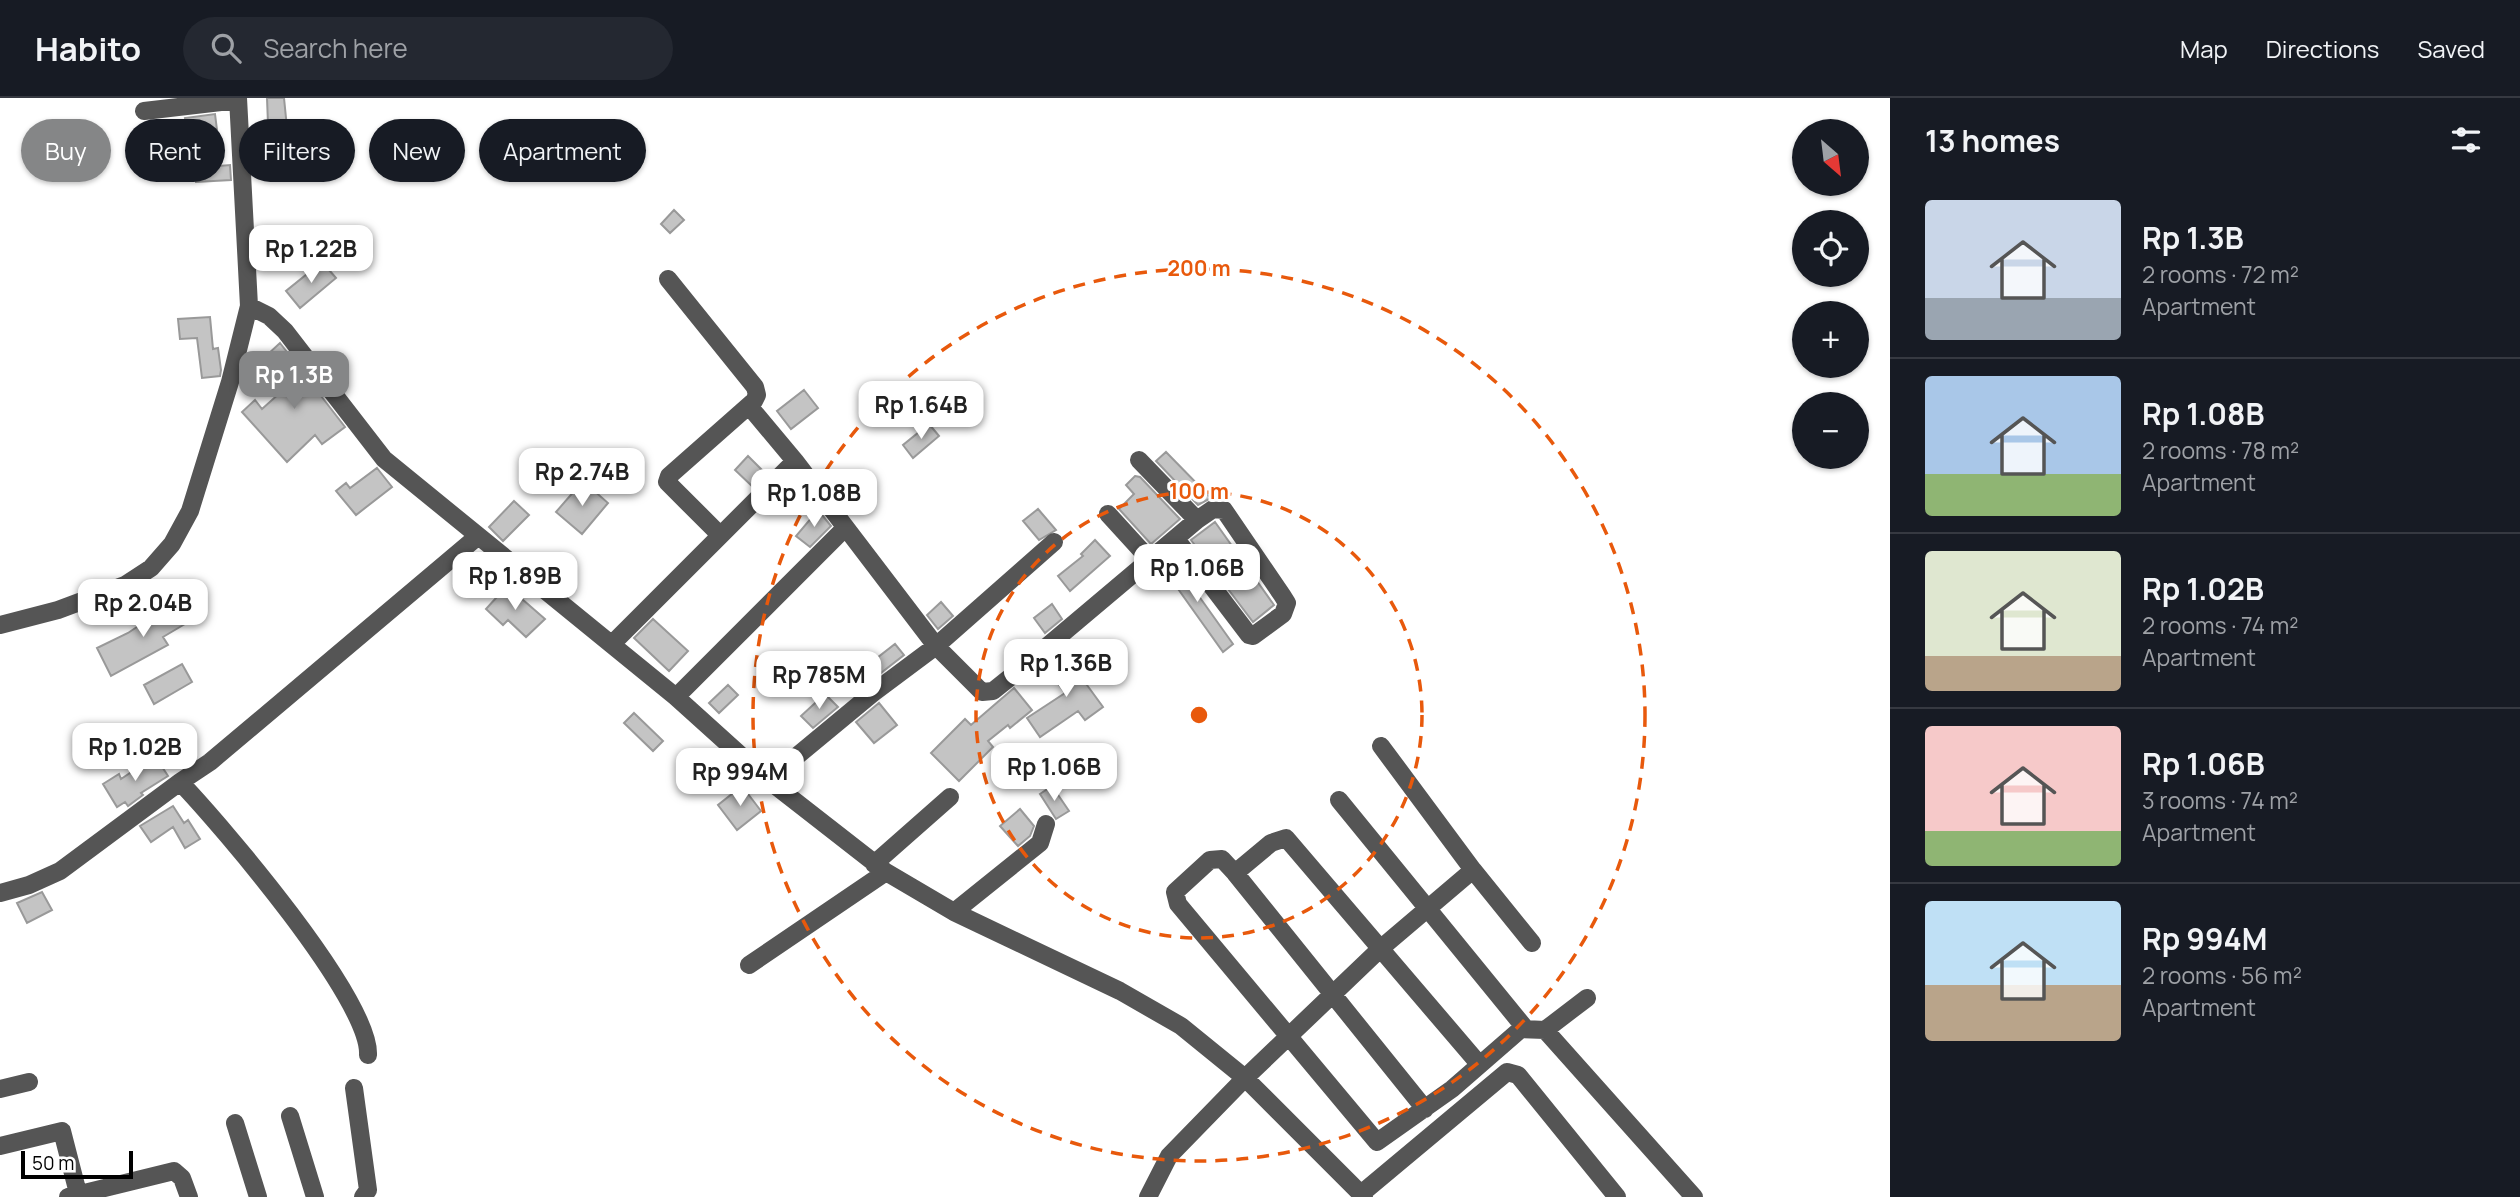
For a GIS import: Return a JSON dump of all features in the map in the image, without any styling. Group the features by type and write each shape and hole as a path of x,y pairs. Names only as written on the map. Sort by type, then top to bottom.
{"street":[{"path":"0,625 58,610 125,585 150,568 172,544 190,511 206,468 249,306 238,99 144,111"},
{"path":"668,279 755,387 757,395 749,406 668,476 667,482 719,534"},
{"path":"249,306 269,316 285,331 384,459 676,697 768,780 880,868 954,912 1152,1008 1181,1027 1245,1078 1362,1196 1507,1072 1518,1075 1617,1197"},
{"path":"749,406 795,460 936,646 969,683 982,692 993,691 1197,520 1213,509 1224,510 1282,594 1287,603 1283,614 1253,636 1244,632 1176,539"},
{"path":"612,644 795,460"},
{"path":"1139,460 1197,520"},
{"path":"1108,514 1150,560"},
{"path":"676,697 844,528"},
{"path":"0,893 29,885 60,871 210,762 477,537"},
{"path":"768,780 873,693 936,646 1054,542"},
{"path":"1381,746 1473,870 1532,943"},
{"path":"180,782 205,807 312,943 364,1027 368,1055"},
{"path":"749,965 880,868 950,797"},
{"path":"1339,800 1525,1028"},
{"path":"954,912 1040,843 1046,824"},
{"path":"1235,873 1271,843 1286,838 1479,1064"},
{"path":"1425,1109 1222,859 1210,860 1178,887 1176,897 1287,1037 1377,1142 1425,1109 1525,1028 1545,1030 1694,1197"},
{"path":"1149,1197 1169,1156 1245,1078 1380,949 1473,870"},
{"path":"1545,1030 1587,998"},
{"path":"0,1089 29,1082"},
{"path":"354,1088 368,1190 363,1197"},
{"path":"290,1116 315,1197"},
{"path":"235,1123 258,1197"},
{"path":"0,1146 62,1130 75,1196 174,1171 182,1178 189,1197"}],"building":[{"path":"267,98 284,98 286,119 268,119"},
{"path":"215,114 216,119 185,119"},
{"path":"225,165 230,165 231,180 225,180"},
{"path":"674,210 684,220 670,233 661,224"},
{"path":"322,262 336,278 300,308 286,291"},
{"path":"210,317 213,349 218,348 221,370 220,376 202,378 197,338 180,339 178,319"},
{"path":"280,343 345,427 322,444 315,435 287,462 242,412 255,400 262,409 291,383 267,355"},
{"path":"804,390 818,408 791,429 777,411"},
{"path":"929,424 939,436 913,458 903,445"},
{"path":"1166,452 1211,498 1198,505 1156,461"},
{"path":"748,456 766,474 753,487 735,470"},
{"path":"377,468 392,487 356,515 336,491 346,483 350,488"},
{"path":"1135,476 1140,477 1180,519 1151,544 1119,509 1134,494 1126,485"},
{"path":"794,478 800,486 777,510 770,503"},
{"path":"583,481 608,503 582,534 556,512"},
{"path":"514,501 529,515 503,541 489,527"},
{"path":"1038,509 1056,530 1039,540 1023,521"},
{"path":"818,510 831,526 810,547 796,536"},
{"path":"1215,522 1274,605 1253,622 1191,540"},
{"path":"1095,540 1110,556 1070,591 1058,576 1083,556 1081,554"},
{"path":"1171,557 1233,644 1223,652 1161,565"},
{"path":"507,586 545,619 526,637 508,620 503,625 486,609"},
{"path":"177,600 190,621 163,637 168,645 111,676 97,648 128,633"},
{"path":"941,602 953,616 938,629 927,615"},
{"path":"1052,604 1062,619 1045,633 1034,618"},
{"path":"653,619 688,651 669,671 634,638"},
{"path":"895,644 904,655 877,676 868,665"},
{"path":"1065,655 1103,707 1085,720 1078,711 1040,737 1027,718 1065,693 1047,668"},
{"path":"182,664 192,682 154,704 144,685"},
{"path":"728,685 738,695 719,713 709,703"},
{"path":"1014,688 1032,710 988,741 993,747 959,781 931,753 965,719 971,725"},
{"path":"825,694 838,707 813,728 801,716"},
{"path":"879,703 897,725 874,743 856,722"},
{"path":"634,713 663,741 653,751 624,723"},
{"path":"155,756 168,776 141,793 143,795 128,806 125,802 117,807 103,784 119,774 121,779"},
{"path":"742,786 761,811 737,830 718,805"},
{"path":"1052,786 1069,811 1056,819 1040,794"},
{"path":"173,806 184,823 188,820 200,839 185,848 173,827 151,842 140,826"},
{"path":"1020,809 1034,826 1030,836 1018,846 1000,826"},
{"path":"42,892 52,910 27,923 17,903"}]}
